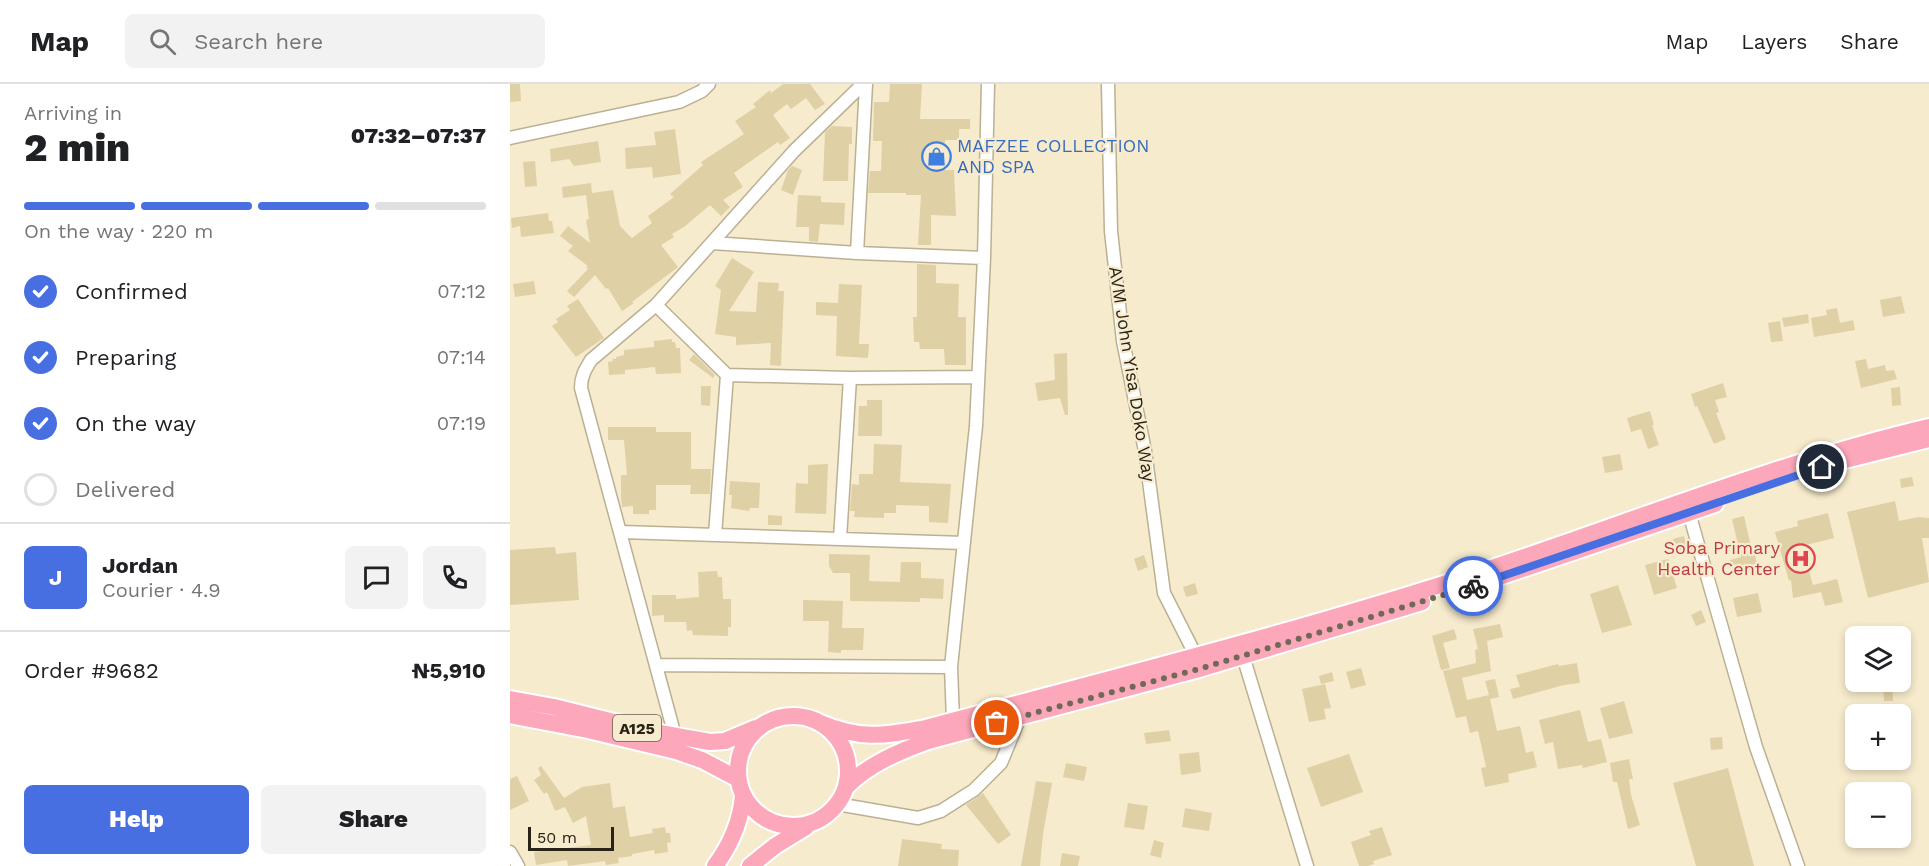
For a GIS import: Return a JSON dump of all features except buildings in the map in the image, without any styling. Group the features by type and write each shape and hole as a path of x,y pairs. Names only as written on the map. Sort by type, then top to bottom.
{"highway":[{"path":"715,866 735,832 742,813 739,758 748,739 763,725 780,718 799,716 848,734 881,736 926,728 1196,656 1453,580 1835,452 1929,427"},
{"path":"846,787 870,767 906,749 1243,656 1527,569 1844,460 1929,440"},
{"name":"A125","path":"510,699 710,742 725,741 763,725"},
{"name":"A125","path":"510,715 588,729 676,751 702,760 740,787"},
{"path":"750,866 792,835 823,817 837,804 846,787 848,768 844,749 833,733 818,722"},
{"path":"740,787 754,810 769,821 787,826 806,825 823,817"}],"street":[{"path":"510,138 679,102 702,91 709,84"},
{"path":"675,736 581,388 581,380 591,360 656,305 794,151 865,84"},
{"path":"857,253 865,84"},
{"path":"953,721 951,667 976,426 984,258 988,84"},
{"name":"AVM John Yisa Doko Way","path":"1108,84 1111,231 1123,341 1145,451 1164,593 1196,656"},
{"path":"712,243 857,253 984,258"},
{"path":"656,305 727,375 850,378 978,376"},
{"path":"715,535 727,375"},
{"path":"840,539 850,378"},
{"path":"1689,513 1756,747 1798,866"},
{"path":"621,532 964,543"},
{"path":"1243,656 1307,866"},
{"path":"656,665 951,667"},
{"path":"837,804 918,818 941,811 974,790 1001,764 1020,717"},
{"path":"510,852 518,866"}],"way so far":[{"path":"997,723 1199,669 1473,586"}],"place":[{"name":"MAFZEE COLLECTION AND SPA","path":"936,156"},
{"name":"Soba Primary Health Center","path":"1801,558"}],"route":[{"path":"1473,586 1822,467"}]}
